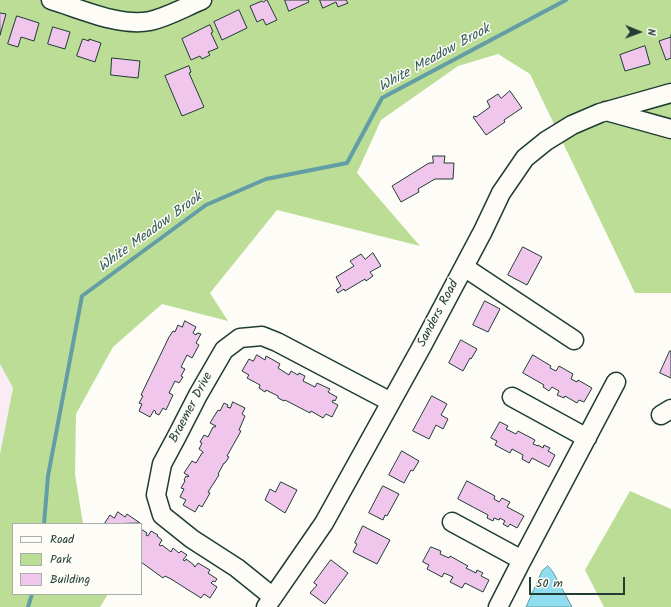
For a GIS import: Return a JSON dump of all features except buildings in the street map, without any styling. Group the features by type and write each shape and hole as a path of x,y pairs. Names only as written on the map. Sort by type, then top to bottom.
{"street":[{"path":"51,0 117,21 137,23 151,21 169,15 202,0"},
{"name":"Sanders Road","path":"269,602 324,523 392,402 464,267 501,193 525,158 546,141 572,125 606,111 671,93"},
{"path":"606,111 671,130"},
{"path":"464,267 574,340"},
{"name":"Braemer Drive","path":"269,602 237,568 192,539 162,515 156,495 162,464 178,436 198,395 224,350 240,338 262,336 277,342 392,402"},
{"path":"498,607 616,382"},
{"path":"512,397 587,438"},
{"path":"452,522 522,560"}],"shaded area":[{"path":"0,364 13,388 0,454"}],"green space":[{"path":"0,0 671,0 671,293 635,293 530,74 498,54 458,66 381,120 357,173 420,246 277,210 210,293 228,321 162,304 113,347 76,414 75,474 83,523 12,523 12,595 107,595 100,607 0,607 0,454 13,388 0,364"},
{"path":"630,491 671,509 671,607 604,607 585,570"}],"water":[{"path":"548,566 553,572 572,607 526,607 542,571"}],"waterway":[{"name":"White Meadow Brook","path":"44,523 48,476 82,296 206,205 266,179 347,163 382,98 566,0"},
{"name":"White Meadow Brook","path":"28,607 32,595"}]}
